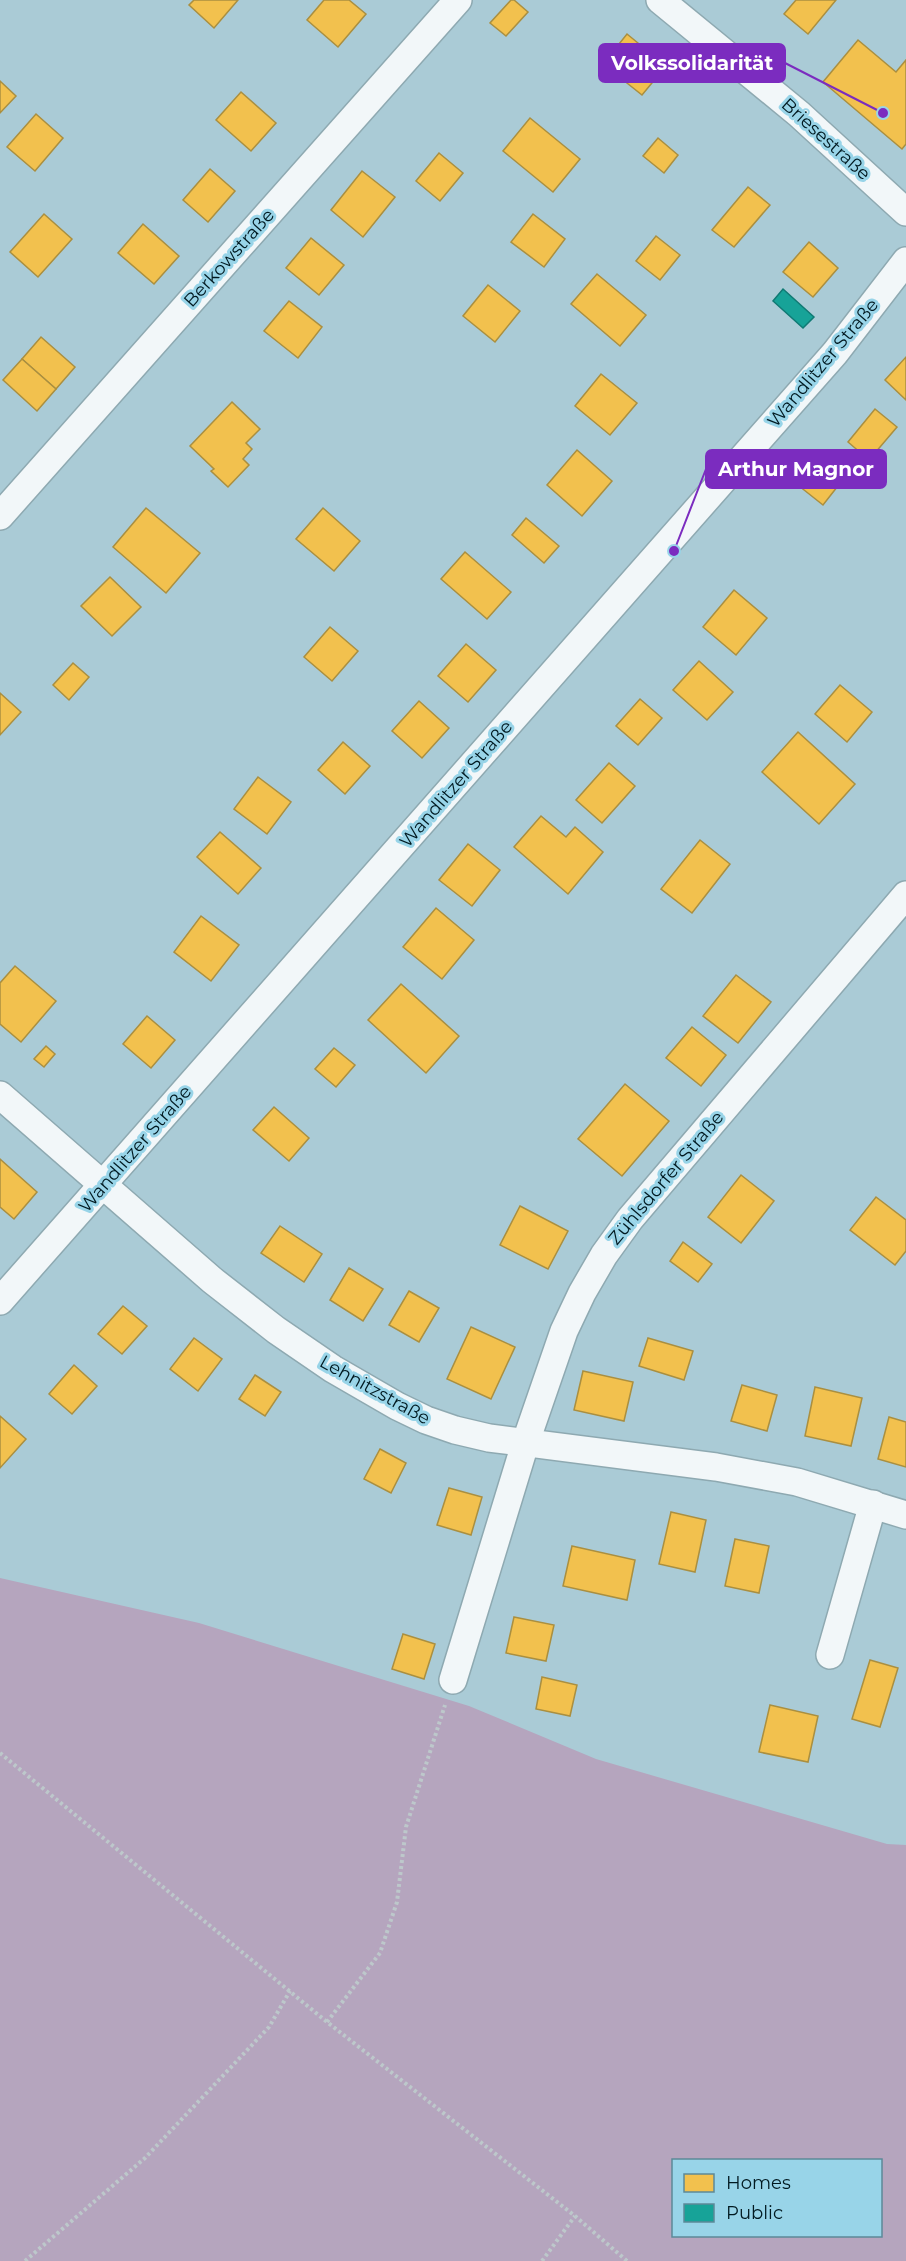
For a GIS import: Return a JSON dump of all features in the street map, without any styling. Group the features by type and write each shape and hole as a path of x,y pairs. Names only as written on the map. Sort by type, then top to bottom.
{"street":[{"name":"Berkowstraße","path":"0,516 458,0"},
{"name":"Briesestraße","path":"660,0 790,106 906,212"},
{"name":"Wandlitzer Straße","path":"0,1301 104,1186 827,362 906,261"},
{"name":"Zühlsdorfer Straße","path":"453,1680 525,1444 564,1331 604,1254 630,1219 906,895"},
{"name":"Lehnitzstraße","path":"0,1095 212,1280 276,1330 333,1370 426,1420 455,1430 525,1444 627,1454 797,1482 906,1515"},
{"path":"830,1655 873,1504"}],"path":[{"path":"327,2022 380,1953 397,1902 406,1827 453,1680"},
{"path":"0,1753 327,2022 575,2216 627,2261"},
{"path":"25,2261 145,2158 269,2027 290,1991"},
{"path":"542,2261 575,2216"}],"shaded area":[{"path":"0,1578 199,1623 469,1706 596,1759 887,1844 906,1845 906,2261 0,2261"}],"building: Homes":[{"path":"194,0 238,0 214,28 189,5"},
{"path":"324,0 349,0 366,14 338,47 307,20"},
{"path":"511,0 528,12 506,36 490,23"},
{"path":"796,0 836,0 808,34 784,14"},
{"path":"627,34 666,66 642,95 603,64"},
{"path":"858,40 896,72 906,60 906,144 902,149 823,82"},
{"path":"0,81 16,96 0,113"},
{"path":"241,92 276,123 251,151 216,120"},
{"path":"36,114 63,138 35,171 7,147"},
{"path":"530,118 580,159 553,192 503,151"},
{"path":"658,138 678,155 664,173 643,156"},
{"path":"439,153 463,173 440,201 416,181"},
{"path":"210,169 235,191 208,222 183,200"},
{"path":"362,171 395,197 363,237 331,210"},
{"path":"748,187 770,205 734,247 712,230"},
{"path":"44,214 72,239 38,277 10,252"},
{"path":"533,214 565,239 544,267 511,242"},
{"path":"143,224 179,256 154,284 118,253"},
{"path":"656,236 680,255 660,280 636,261"},
{"path":"311,238 344,265 319,295 286,268"},
{"path":"809,242 838,268 813,297 783,272"},
{"path":"597,274 646,315 620,346 571,304"},
{"path":"488,285 520,311 495,342 463,316"},
{"path":"289,301 322,327 298,358 264,331"},
{"path":"41,337 75,367 56,389 22,359"},
{"path":"906,357 906,400 885,380"},
{"path":"22,359 56,389 37,411 3,380"},
{"path":"601,374 637,403 610,435 575,406"},
{"path":"232,402 260,429 246,443 252,449 243,459 249,465 228,487 211,471 214,469 190,446"},
{"path":"875,409 897,427 869,460 848,442"},
{"path":"577,450 612,481 582,516 547,485"},
{"path":"818,463 841,482 823,505 799,486"},
{"path":"146,508 200,553 166,593 113,547"},
{"path":"323,508 360,541 334,571 296,539"},
{"path":"526,518 559,546 544,563 512,535"},
{"path":"465,552 511,592 487,619 441,579"},
{"path":"110,577 141,607 112,636 81,606"},
{"path":"734,590 767,618 736,655 703,627"},
{"path":"330,627 358,651 332,681 304,657"},
{"path":"466,644 496,670 468,702 438,676"},
{"path":"699,661 733,692 707,720 673,690"},
{"path":"73,663 89,677 69,700 53,685"},
{"path":"840,685 872,712 847,742 815,714"},
{"path":"0,693 21,712 0,735"},
{"path":"640,699 662,718 638,745 616,726"},
{"path":"419,701 449,728 422,758 392,731"},
{"path":"798,732 855,784 819,824 762,772"},
{"path":"343,742 370,766 345,794 318,770"},
{"path":"609,763 635,786 602,823 576,800"},
{"path":"258,777 291,802 267,834 234,809"},
{"path":"541,816 566,837 575,827 603,852 568,894 514,847"},
{"path":"220,832 261,868 238,894 197,857"},
{"path":"700,840 730,864 692,913 661,889"},
{"path":"468,844 500,870 472,906 439,880"},
{"path":"436,908 474,940 442,979 403,947"},
{"path":"201,916 239,945 211,981 174,952"},
{"path":"15,966 56,1001 21,1042 0,1024 0,983"},
{"path":"736,975 771,1002 738,1043 703,1016"},
{"path":"401,984 459,1036 426,1073 368,1020"},
{"path":"147,1016 175,1040 151,1068 123,1044"},
{"path":"692,1027 726,1055 701,1086 666,1058"},
{"path":"46,1046 55,1054 44,1067 34,1059"},
{"path":"334,1048 355,1065 336,1087 315,1069"},
{"path":"625,1084 669,1121 622,1176 578,1139"},
{"path":"274,1107 309,1138 289,1161 253,1130"},
{"path":"0,1159 37,1192 14,1219 0,1207"},
{"path":"741,1175 774,1201 741,1243 708,1217"},
{"path":"876,1197 906,1220 906,1251 895,1265 850,1230"},
{"path":"520,1206 568,1231 548,1269 500,1245"},
{"path":"280,1226 322,1254 304,1282 261,1253"},
{"path":"683,1242 712,1264 698,1282 670,1261"},
{"path":"349,1268 383,1289 363,1321 330,1300"},
{"path":"409,1291 439,1308 419,1342 389,1325"},
{"path":"123,1306 147,1326 122,1354 98,1334"},
{"path":"471,1327 515,1347 491,1399 447,1379"},
{"path":"194,1338 222,1359 198,1391 170,1369"},
{"path":"648,1338 693,1351 684,1380 639,1366"},
{"path":"74,1365 97,1386 72,1414 49,1394"},
{"path":"583,1371 633,1382 624,1421 574,1410"},
{"path":"255,1375 281,1392 265,1416 239,1399"},
{"path":"742,1385 777,1395 767,1431 731,1421"},
{"path":"815,1387 862,1398 851,1446 805,1436"},
{"path":"0,1416 26,1439 0,1468"},
{"path":"889,1417 906,1422 906,1467 878,1459"},
{"path":"380,1449 406,1463 391,1493 364,1479"},
{"path":"449,1488 482,1497 471,1535 437,1525"},
{"path":"671,1512 706,1520 695,1572 659,1564"},
{"path":"735,1539 769,1546 759,1593 725,1586"},
{"path":"572,1546 635,1560 627,1600 563,1586"},
{"path":"514,1617 554,1625 546,1661 506,1653"},
{"path":"403,1634 435,1644 424,1679 392,1669"},
{"path":"870,1660 898,1668 880,1727 852,1719"},
{"path":"542,1677 577,1685 570,1716 536,1709"},
{"path":"770,1705 818,1716 808,1762 759,1752"}],"building: Public":[{"path":"783,289 814,317 803,328 773,301"}],"place":[{"name":"Volkssolidarität","path":"883,113"},
{"name":"Arthur Magnor","path":"674,551"}]}
